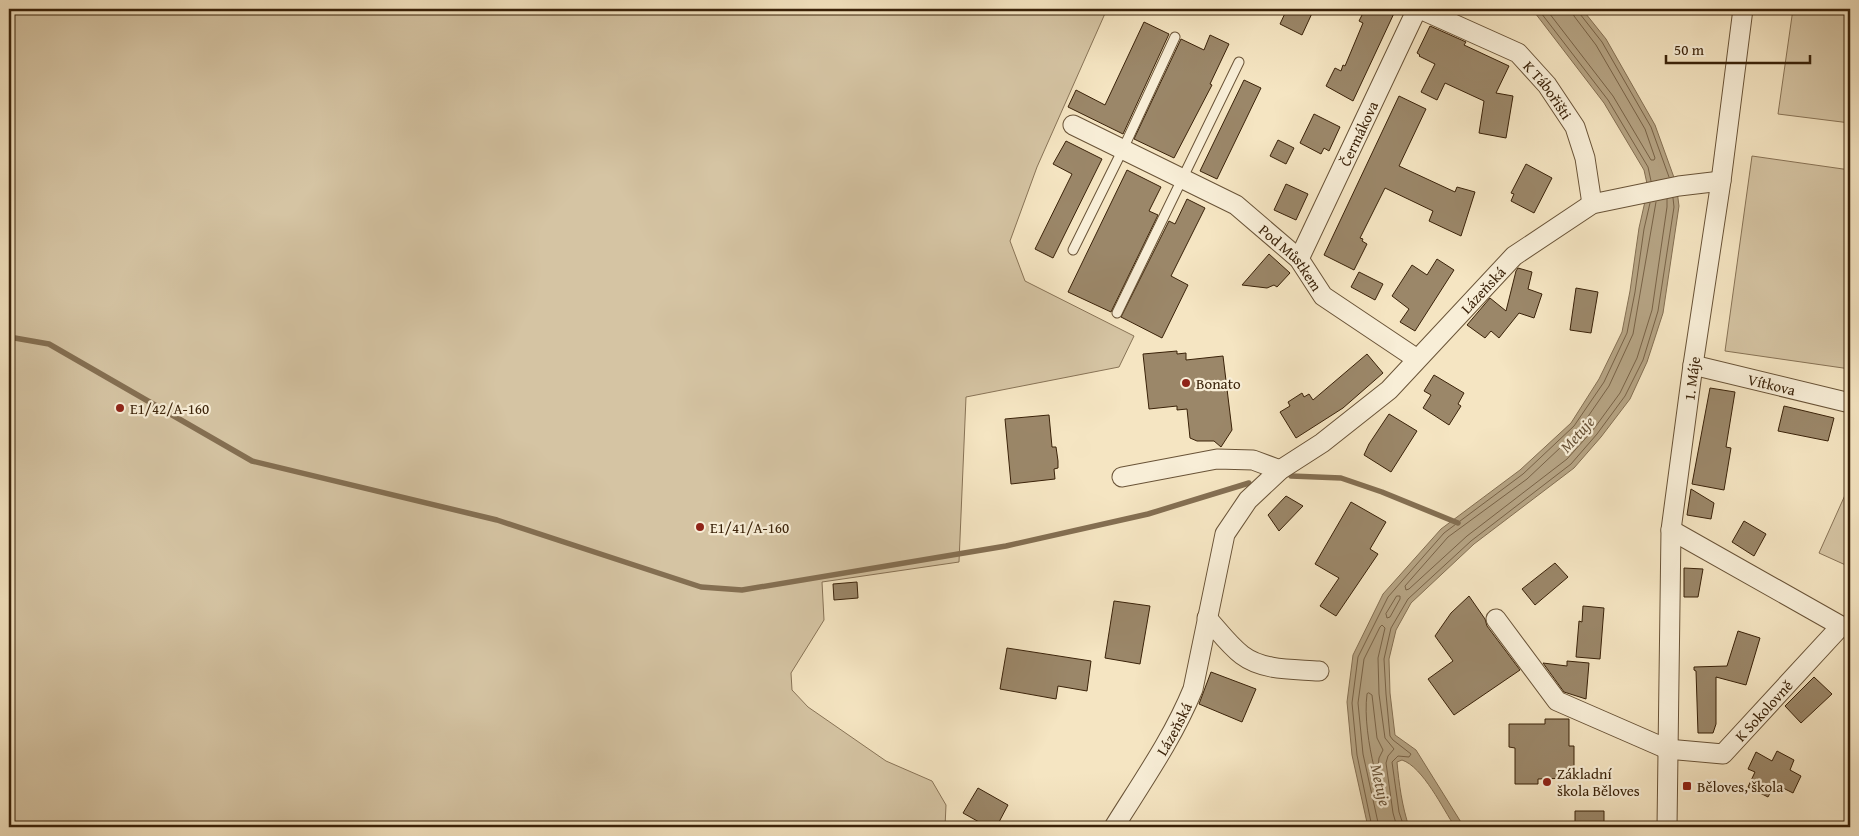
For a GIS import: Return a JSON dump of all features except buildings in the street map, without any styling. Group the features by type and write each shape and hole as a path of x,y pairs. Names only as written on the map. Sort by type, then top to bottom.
{"street":[{"name":"K Tábořišti","path":"1419,9 1518,53 1547,85 1575,127 1585,158 1592,204"},
{"name":"Čermákova","path":"1299,259 1419,9"},
{"name":"1. Máje","path":"1668,827 1667,749 1671,530 1693,365 1721,180 1743,9"},
{"name":"Pod Můstkem","path":"1073,125 1236,205 1299,259 1323,296 1417,359"},
{"name":"Lázeňská","path":"1114,827 1152,767 1193,689 1206,618 1225,534 1248,500 1280,470 1322,443 1389,390 1514,256 1592,204 1679,186 1721,180"},
{"name":"Vítkova","path":"1693,365 1850,403"},
{"path":"1122,477 1217,459 1253,460 1280,470"},
{"name":"K Sokolovně","path":"1667,749 1723,754 1846,624 1671,530"},
{"path":"1206,618 1243,656 1258,664 1280,669 1319,671"},
{"path":"1496,618 1557,701 1667,749"}],"lane":[{"path":"1073,250 1175,37"},
{"path":"1117,313 1240,62"}],"shaded area":[{"path":"9,9 1107,9 1037,167 1010,241 1025,281 1134,336 1119,367 966,397 959,562 822,582 824,620 791,673 792,690 808,707 886,761 932,781 946,805 945,827 9,827"},
{"path":"1793,9 1850,9 1850,123 1778,114"},
{"path":"1752,156 1850,170 1850,369 1725,351"},
{"path":"1850,484 1850,567 1819,553"}],"water":[{"name":"Metuje","path":"1532,9 1582,9 1606,39 1655,125 1676,183 1679,206 1663,313 1647,362 1630,399 1601,437 1574,468 1474,544 1411,603 1396,630 1389,659 1390,693 1395,735 1416,750 1464,827 1455,827 1425,780 1410,764 1402,760 1397,762 1400,787 1409,827 1368,827 1352,755 1347,702 1353,655 1383,594 1441,529 1520,470 1571,423 1599,379 1622,332 1639,228 1648,188 1644,170 1604,103"}],"waterway":[{"path":"9,337 49,344 252,461 497,520 701,587 742,590 1006,546 1148,514 1249,483"},
{"path":"1291,476 1341,478 1382,492 1458,523"}],"place":[{"name":"Bonato","path":"1186,383"},
{"name":"E1/42/A-160","path":"120,408"},
{"name":"E1/41/A-160","path":"700,527"},
{"name":"Základní škola Běloves","path":"1547,782"},
{"name":"Běloves, škola","path":"1687,786"}]}
